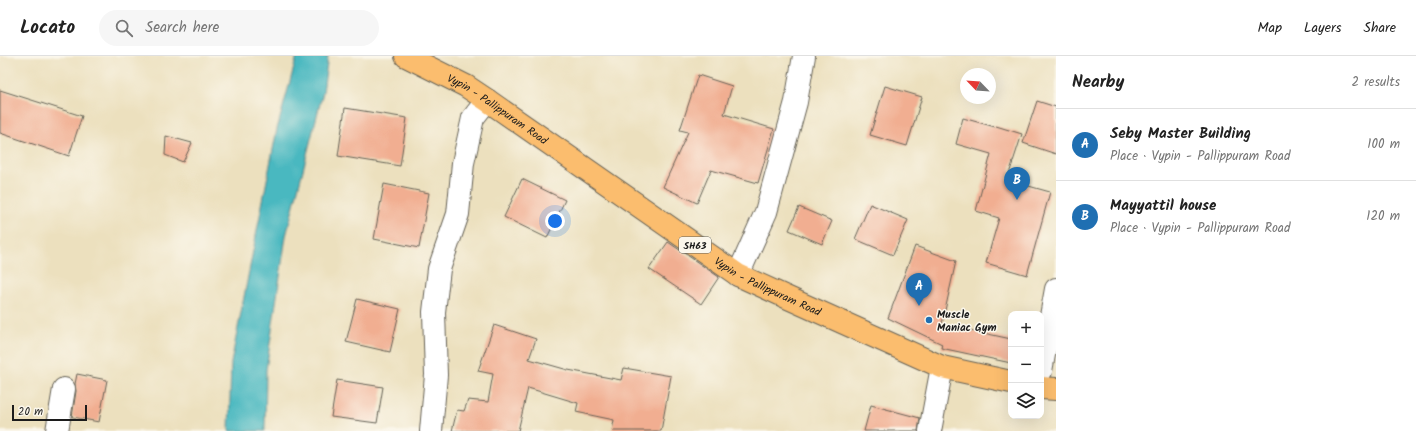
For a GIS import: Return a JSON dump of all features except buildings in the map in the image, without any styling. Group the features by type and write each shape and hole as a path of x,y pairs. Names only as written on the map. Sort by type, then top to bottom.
{"main road":[{"name":"Vypin - Pallippuram Road","path":"406,56 466,86 738,274 786,297 942,366 1008,381"},
{"path":"1044,388 1056,389"}],"street":[{"path":"738,274 766,212 796,102 804,56"},
{"path":"431,431 436,375 434,312 438,269 458,214 463,163 473,118 487,100"},
{"path":"1044,355 1056,289"},
{"path":"930,431 942,366"},
{"path":"57,431 64,389"}],"water":[{"path":"297,56 328,56 323,92 286,236 266,370 265,431 229,431 231,363 277,129"}],"place":[{"name":"Mayyattil house","path":"1017,200"},
{"name":"Seby Master Building","path":"919,306"},
{"name":"Muscle Maniac Gym","path":"929,320"}]}
